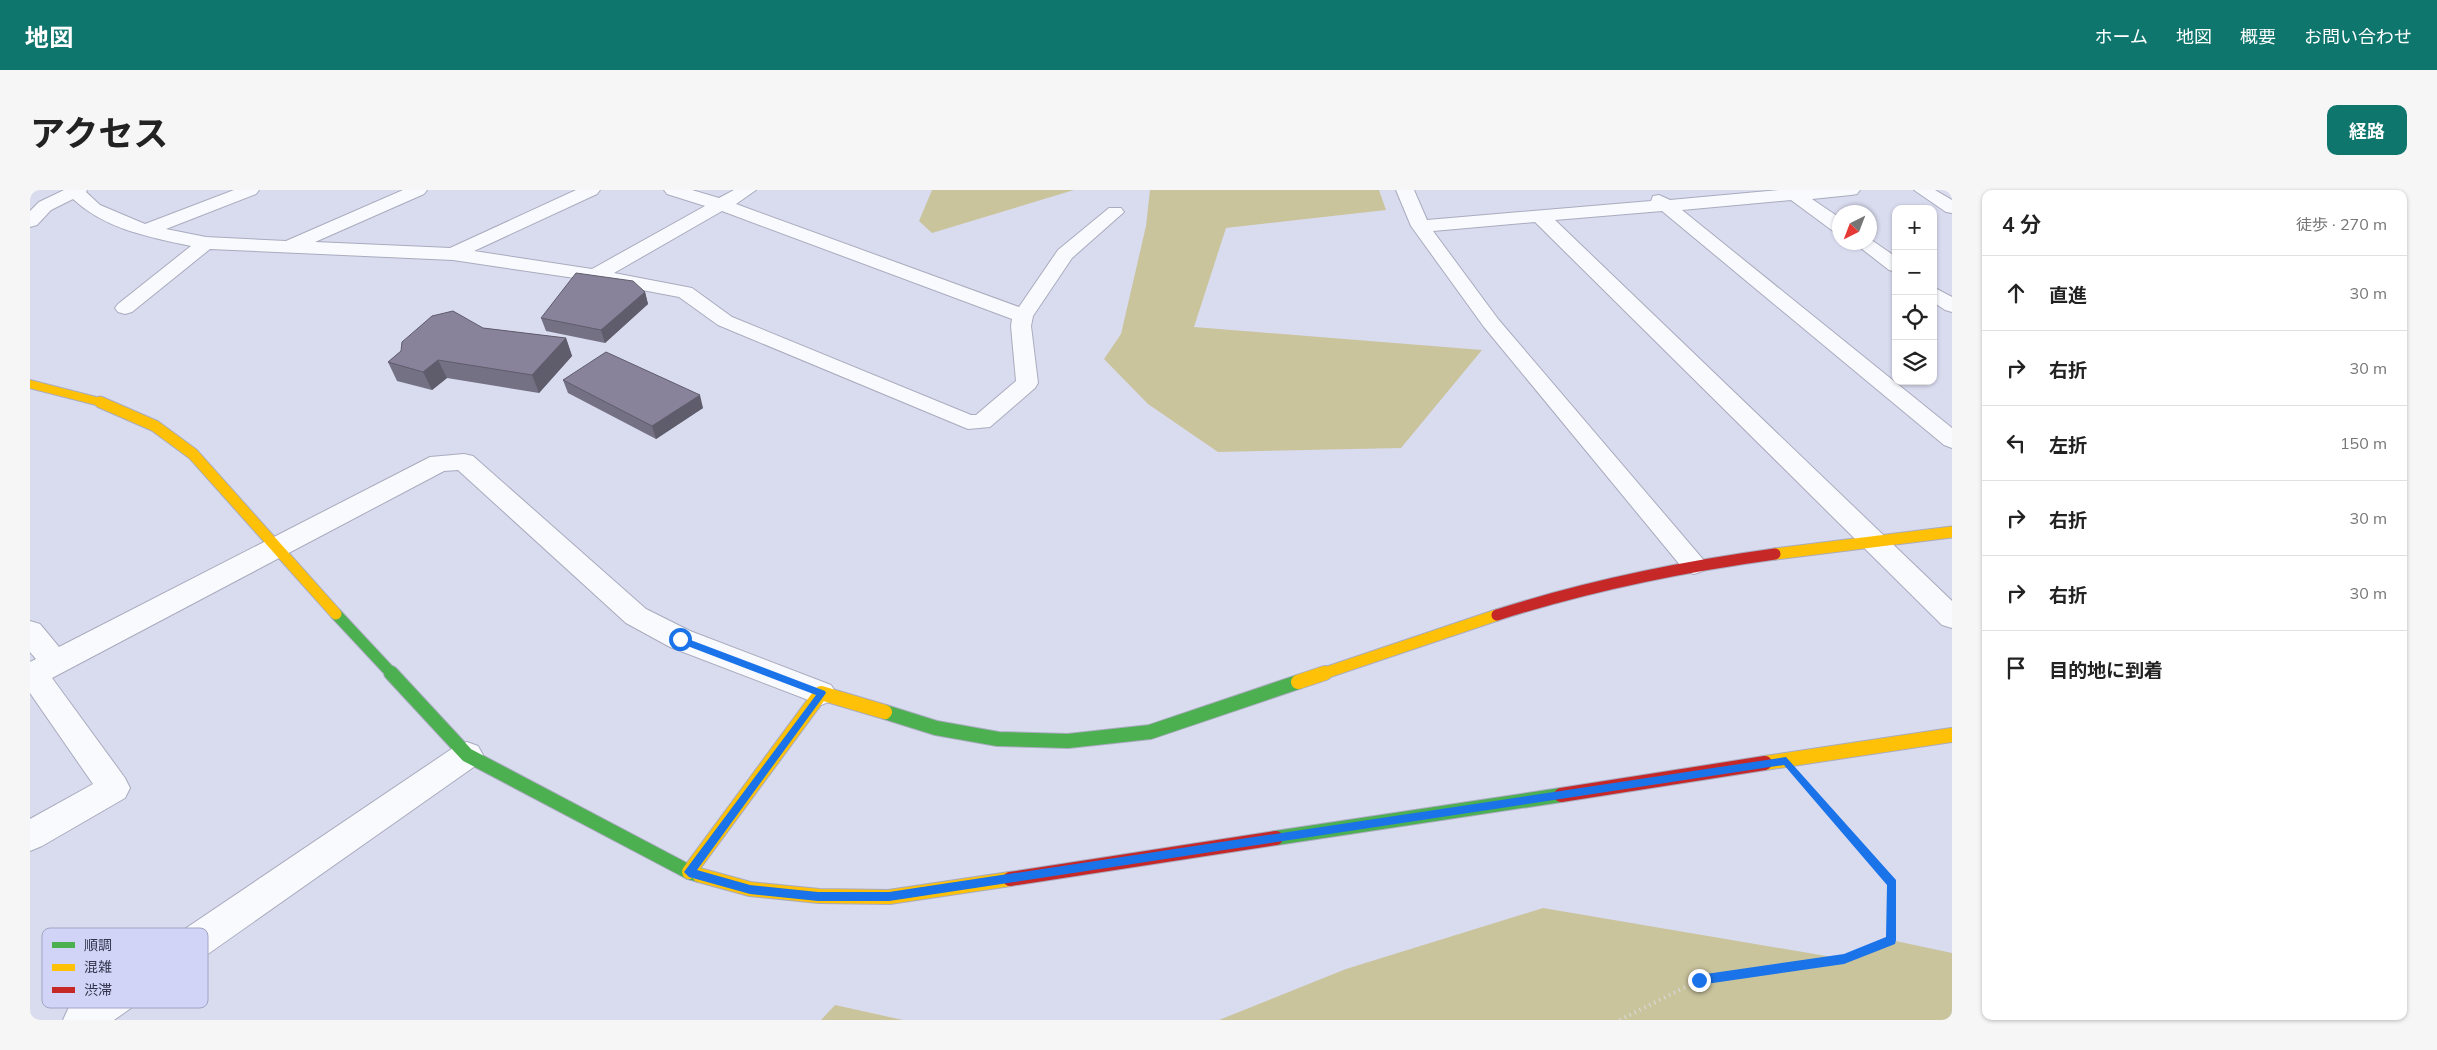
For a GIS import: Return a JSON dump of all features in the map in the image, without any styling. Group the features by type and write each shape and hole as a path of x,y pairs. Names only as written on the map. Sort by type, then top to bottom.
{"street":[{"path":"145,231 250,190"},
{"path":"286,248 418,190"},
{"path":"454,254 591,190"},
{"path":"673,190 722,205 1023,316"},
{"path":"595,275 747,190"},
{"path":"1405,190 1420,226 1491,323 1694,564"},
{"path":"1648,190 1665,206 1952,440"},
{"path":"1420,226 1665,206 1790,192 1851,190"},
{"path":"1924,190 1952,208"},
{"path":"30,221 45,206 75,191 94,209 145,231 206,244 454,254 595,275 686,292 726,321 968,422 982,422 1027,383 1021,326 1023,316 1064,254 1115,212"},
{"path":"1790,192 1832,221"},
{"path":"1541,217 1952,618"},
{"path":"125,308 206,244"},
{"path":"1873,250 1892,263"},
{"path":"1936,295 1952,306"},
{"path":"30,384 70,391 143,418 172,436 197,457 275,548 467,754 689,872 750,890 818,896 889,897 1952,735"},
{"path":"30,836 114,788 33,674 440,463 464,462 636,616 680,639 822,693 936,728 998,739 1068,742 1150,732 1519,607 1577,590 1694,564 1952,532"},
{"path":"30,632 54,662"},
{"path":"689,872 822,693"},
{"path":"208,933 467,754"},
{"path":"82,1020 99,1008"}],"path":[{"path":"1620,1020 1699,980 1844,959 1891,940 1892,883 1786,760"}],"shaded area":[{"path":"932,190 1074,190 932,233 919,221"},
{"path":"1150,190 1379,190 1386,210 1226,228 1194,327 1482,350 1401,448 1218,452 1148,404 1104,359 1121,334 1146,226"},
{"path":"1543,908 1844,959 1891,940 1952,953 1952,1020 1219,1020 1346,969"},
{"path":"835,1005 903,1020 821,1020"}],"building":[{"path":"576,273 633,281 645,292 601,330 541,318"},
{"path":"453,311 483,328 566,338 532,375 438,360 423,372 388,362 401,351 402,342 432,316"},
{"path":"606,352 700,395 652,426 563,380"}],"traffic: fast":[{"path":"336,614 467,755 689,872 699,875"},
{"path":"885,712 936,728 998,739 1068,741 1150,732 1298,682"},
{"path":"1276,838 1561,795"}],"traffic: slow":[{"path":"30,384 104,402 139,417 182,444 213,474 260,530 336,614"},
{"path":"1775,554 1952,532"},
{"path":"1298,682 1497,615"},
{"path":"689,872 821,693 885,712"},
{"path":"1765,763 1952,735"},
{"path":"699,875 750,889 819,896 889,897 1010,879"}],"traffic: jam":[{"path":"1497,615 1565,594 1634,577 1704,564 1775,554"},
{"path":"1561,795 1765,763"},
{"path":"1010,879 1276,838"}],"route":[{"path":"680,639 822,693 689,872 750,890 818,896 889,897 1786,760 1892,883 1891,940 1844,959 1699,980"}]}
